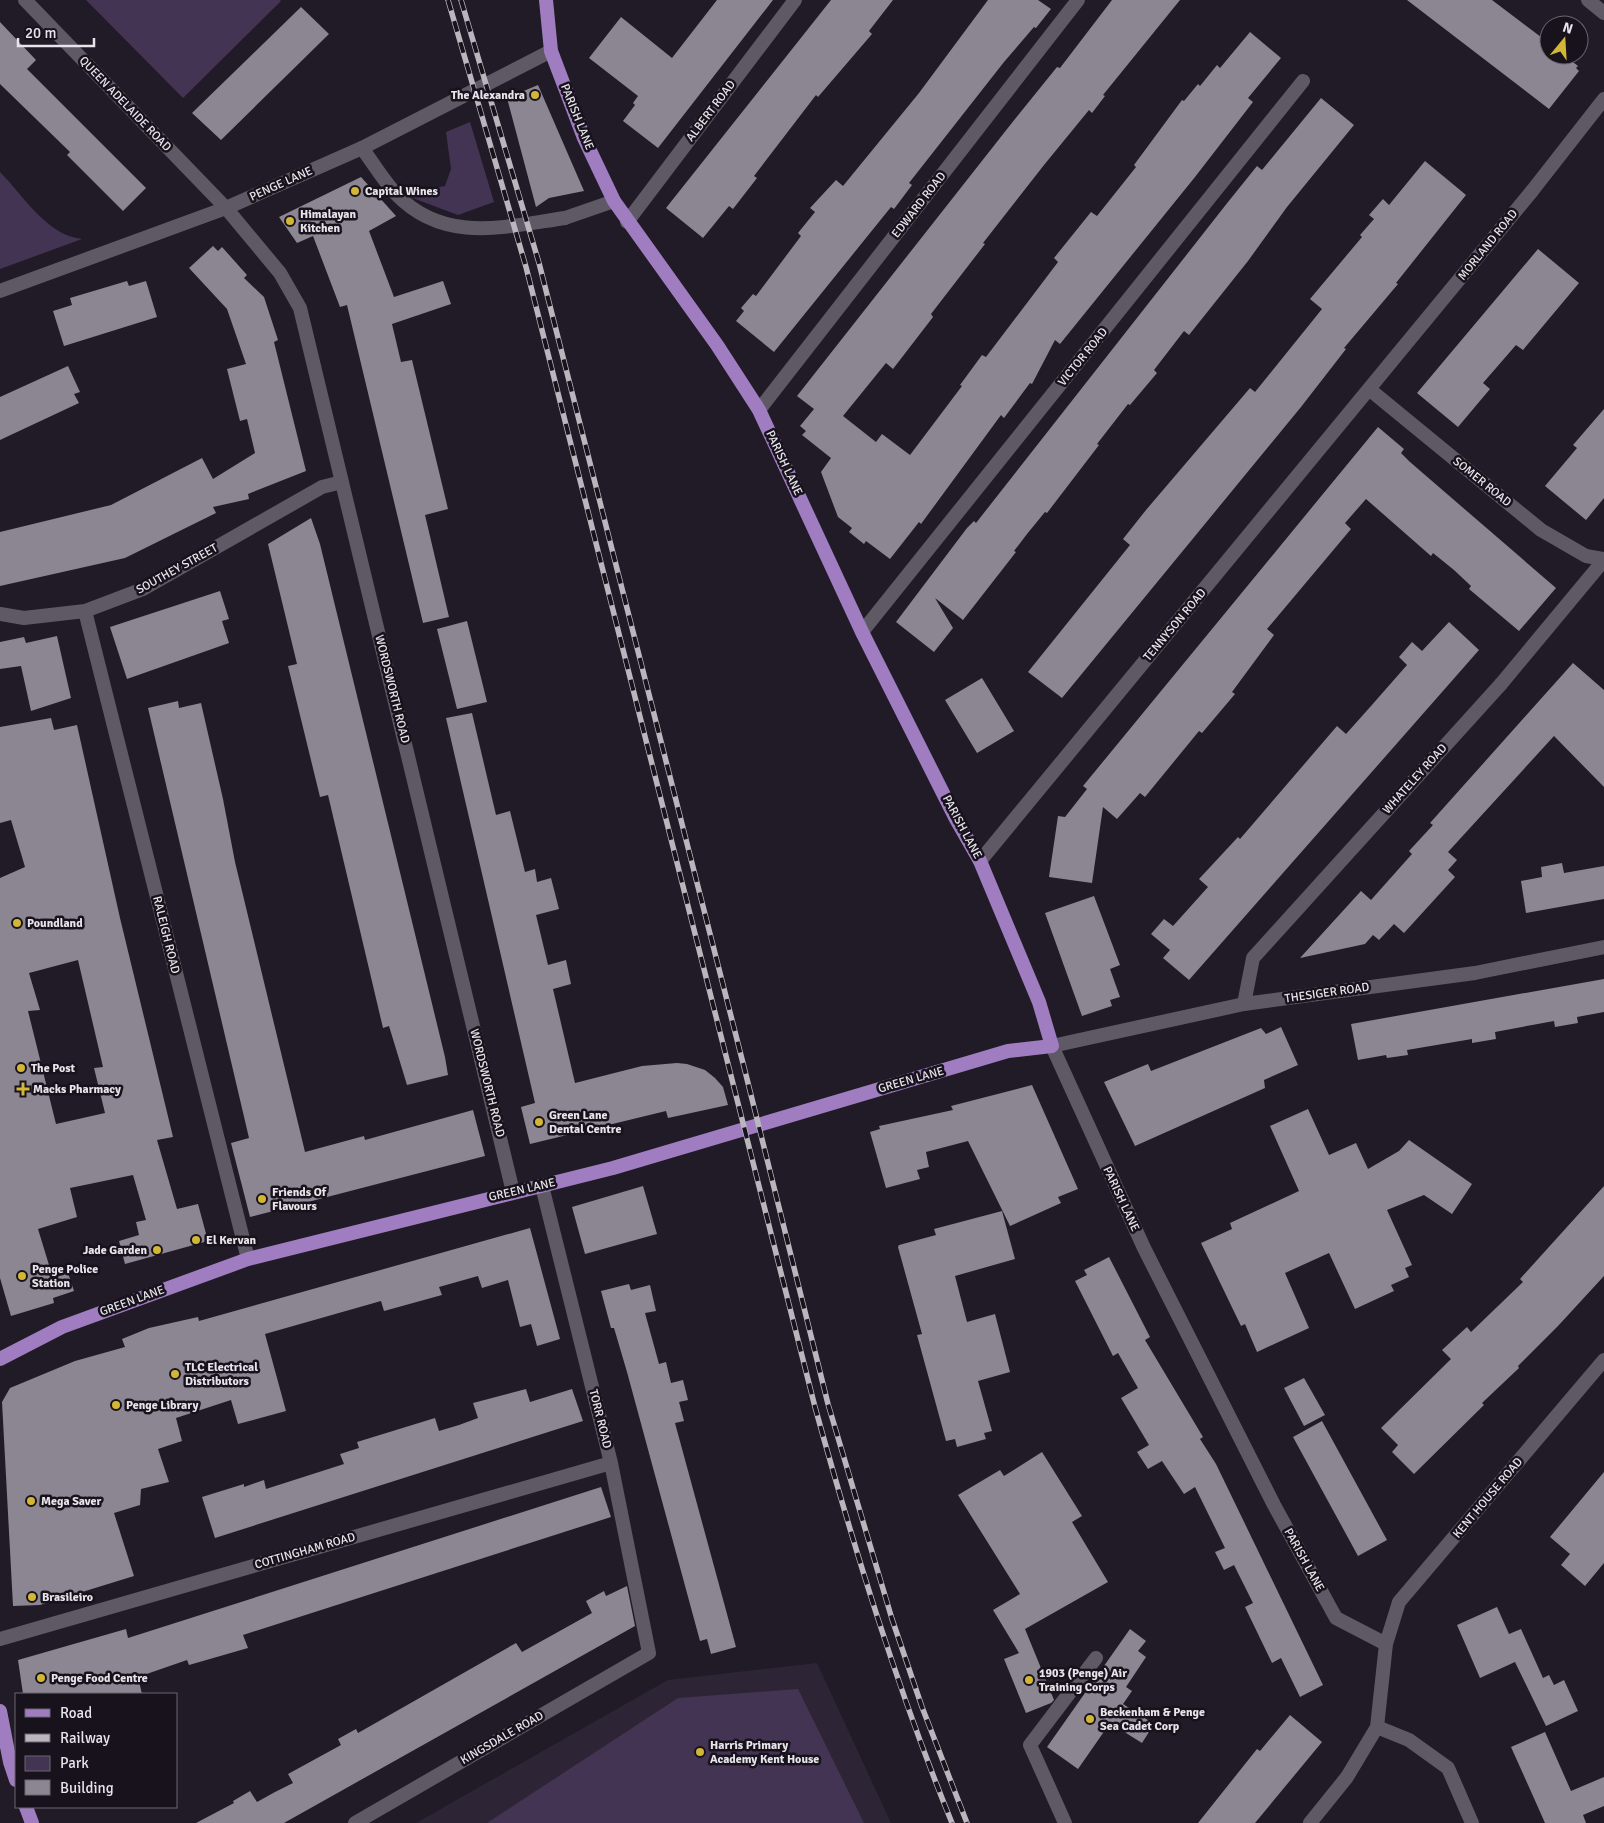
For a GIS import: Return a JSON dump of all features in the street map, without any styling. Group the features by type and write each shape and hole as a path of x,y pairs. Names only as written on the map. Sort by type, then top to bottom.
{"main road":[{"name":"PARISH LANE","path":"546,0 552,51 584,138 614,201 627,222 717,345 759,410 862,632 956,819 980,861 1039,1002 1052,1046"},
{"name":"GREEN LANE","path":"0,1359 62,1327 248,1259 613,1168 1008,1051 1052,1046"},
{"path":"0,1711 10,1762 15,1777"},
{"path":"26,1808 32,1823"}],"street":[{"name":"QUEEN ADELAIDE ROAD","path":"25,0 226,208"},
{"name":"ALBERT ROAD","path":"627,222 795,0"},
{"name":"EDWARD ROAD","path":"759,410 1078,0"},
{"path":"1588,0 1604,12"},
{"name":"PENGE LANE","path":"0,291 226,208 362,148 552,51"},
{"name":"VICTOR ROAD","path":"862,632 1303,81"},
{"name":"MORLAND ROAD","path":"1369,389 1532,191 1604,99"},
{"path":"362,148 396,193 432,220 458,227 481,229 565,218 614,201"},
{"name":"WORDSWORTH ROAD","path":"226,208 280,272 300,308 513,1192"},
{"name":"SOMER ROAD","path":"1369,389 1541,530 1586,556 1604,560"},
{"name":"TENNYSON ROAD","path":"980,861 1369,389"},
{"name":"SOUTHEY STREET","path":"0,614 24,618 85,612 143,589 322,487 342,482"},
{"name":"WHATELEY ROAD","path":"1244,1004 1253,958 1501,684 1604,560"},
{"name":"RALEIGH ROAD","path":"85,612 248,1259"},
{"name":"THESIGER ROAD","path":"1052,1046 1244,1004 1475,973 1604,947"},
{"name":"PARISH LANE","path":"1052,1046 1149,1257 1274,1505 1336,1618 1386,1644"},
{"name":"TORR ROAD","path":"542,1186 611,1463 649,1653"},
{"name":"KENT HOUSE ROAD","path":"1377,1727 1386,1644 1399,1602 1604,1360"},
{"name":"COTTINGHAM ROAD","path":"0,1639 611,1463"},
{"name":"KINGSDALE ROAD","path":"355,1823 649,1653"},
{"path":"1065,1823 1030,1745 1096,1658"},
{"path":"1310,1823 1346,1777 1377,1727 1409,1740 1448,1768 1472,1823"}],"shaded area":[{"name":"Harris Primary Academy Kent House","path":"817,1663 891,1823 416,1823 668,1680"}],"green space":[{"path":"86,0 280,0 281,1 183,98"},
{"path":"470,122 494,202 458,215 410,197 412,187 422,190 445,186 451,169 446,132"},
{"path":"0,172 36,213 47,222 69,236 82,239 0,269"},
{"name":"Harris Primary Academy Kent House","path":"798,1689 864,1823 487,1823 678,1698"}],"building":[{"path":"717,0 773,0 658,148 623,121 635,105 633,103 638,96 589,58 621,17 672,58"},
{"path":"831,0 893,0 869,31 872,34 818,97 816,95 754,176 757,178 733,209 729,206 703,238 666,208"},
{"path":"988,0 1038,0 1051,9 1004,62 909,183 912,185 894,209 891,207 774,352 736,321 744,311 741,308 753,294 756,296 801,236 798,233 815,212 810,208 836,180 843,186 919,93"},
{"path":"1112,0 1180,0 1103,95 1105,96 1092,113 1089,110 983,243 985,244 931,314 933,317 893,369 886,363 843,416 876,442 882,434 910,455 962,386 960,385 982,355 986,357 1058,262 1054,258 1091,212 1097,216 1136,167 1134,165 1182,100 1184,101 1198,84 1200,86 1217,65 1220,68 1250,32 1281,58 1248,98 1253,102 1195,177 1060,344 1055,340 1032,384 1030,383 1004,418 1001,415 921,524 919,522 890,559 866,541 864,544 849,532 852,528 838,517 821,472 831,458 802,435 806,431 800,426 814,409 797,396 1011,124 1057,67 1060,68"},
{"path":"1407,0 1492,0 1539,35 1539,65 1577,65 1576,68 1579,71 1549,109"},
{"path":"301,7 329,34 221,140 192,113"},
{"path":"0,22 36,60 27,69 146,188 123,211 67,155 70,152 0,84"},
{"path":"538,85 584,191 549,198 536,207 507,98"},
{"path":"1321,98 1354,125 1287,207 1248,261 1189,335 1184,331 1154,370 1157,373 1130,405 1128,404 1097,444 1099,445 1047,513 1045,512 1027,534 1014,551 1016,552 963,620 935,598 953,628 934,652 896,622 967,528 974,521 976,523 1257,166 1262,170"},
{"path":"1425,161 1466,195 1396,283 1398,284 1344,348 1346,349 1301,407 1062,698 1028,672 1130,545 1123,539 1146,510 1250,388 1255,392 1322,309 1310,299 1362,237 1360,235 1374,219 1369,215 1383,199 1389,205"},
{"path":"361,177 396,216 369,231 394,297 443,281 451,304 392,324 401,362 412,360 448,509 425,515 449,617 423,623 347,305 340,307 313,236 297,243 279,217"},
{"path":"213,246 218,251 222,247 247,275 244,278 264,297 278,340 274,342 306,471 248,494 249,499 213,507 216,513 125,558 0,586 0,532 111,505 202,458 213,479 255,453 247,419 240,421 227,369 246,364 227,309 189,268"},
{"path":"1538,249 1579,283 1523,350 1516,345 1483,383 1490,389 1458,427 1417,393"},
{"path":"127,281 129,286 146,281 157,317 64,346 53,311 72,305 70,298"},
{"path":"68,366 80,392 74,394 79,403 0,440 0,397"},
{"path":"1604,409 1604,498 1586,520 1545,486 1577,448 1573,445"},
{"path":"1378,427 1404,449 1401,453 1410,462 1556,588 1519,631 1469,589 1471,586 1454,570 1433,553 1431,556 1366,499 1345,523 1351,529 1267,629 1274,635 1232,692 1235,694 1202,733 1199,731 1145,797 1140,793 1117,819 1103,807 1092,883 1049,877 1058,816 1065,817 1087,789 1083,786"},
{"path":"311,518 320,544 445,1057 448,1075 407,1085 389,1026 383,1028 328,795 320,797 288,666 297,664 268,544"},
{"path":"220,591 229,619 222,621 229,643 127,679 110,627"},
{"path":"467,621 487,702 457,709 437,629"},
{"path":"1449,622 1479,650 1189,980 1163,958 1170,950 1151,934 1164,919 1173,926 1208,887 1199,879 1238,837 1240,839 1337,726 1346,734 1407,665 1399,657 1412,642 1422,651"},
{"path":"57,636 71,698 31,711 21,666 0,669 0,642 24,637 26,643"},
{"path":"1573,663 1604,690 1604,787 1554,736 1448,852 1457,860 1448,870 1455,877 1404,933 1394,924 1379,940 1373,935 1365,944 1300,958 1361,891 1371,900 1412,854 1409,851 1433,825 1430,823"},
{"path":"982,678 1014,731 977,753 945,700"},
{"path":"178,701 179,708 201,703 235,862 305,1152 364,1136 365,1140 473,1110 485,1156 250,1217 231,1143 249,1138 148,708"},
{"path":"472,713 496,815 510,811 525,872 535,869 537,882 551,878 559,909 536,915 548,965 566,960 571,984 553,989 575,1083 642,1066 687,1064 705,1070 715,1078 723,1087 728,1105 668,1118 666,1111 530,1144 521,1107 535,1103 446,718"},
{"path":"51,718 54,730 77,725 120,918 173,1137 157,1140 177,1209 198,1204 208,1241 125,1264 119,1241 139,1235 136,1222 146,1220 133,1175 70,1188 77,1217 38,1229 53,1278 68,1273 74,1291 53,1298 54,1303 11,1316 0,1278 0,878 25,867 11,820 0,823 0,727","holes":["78,960 103,1067 94,1068 105,1113 56,1124 28,1011 40,1010 29,973"]},
{"path":"1562,863 1564,873 1604,866 1604,899 1526,913 1521,881 1542,877 1541,867"},
{"path":"1094,896 1120,965 1110,969 1120,997 1110,1000 1112,1006 1082,1016 1045,913"},
{"path":"1604,979 1604,1012 1577,1017 1578,1023 1555,1027 1554,1021 1495,1032 1496,1039 1472,1043 1472,1039 1407,1050 1408,1055 1387,1058 1386,1055 1358,1060 1351,1024"},
{"path":"1281,1027 1298,1065 1264,1080 1265,1088 1135,1146 1104,1082 1148,1064 1151,1071 1261,1028 1266,1034"},
{"path":"1032,1085 1078,1189 1058,1197 1061,1203 1010,1226 968,1141 926,1152 929,1167 917,1170 920,1179 886,1188 870,1132 880,1129 879,1126 953,1110 951,1106"},
{"path":"1308,1109 1329,1155 1356,1143 1368,1169 1399,1151 1409,1140 1472,1184 1452,1214 1424,1195 1387,1210 1412,1265 1405,1268 1409,1277 1391,1285 1394,1291 1355,1309 1329,1253 1285,1273 1309,1328 1257,1352 1245,1324 1241,1326 1201,1243 1232,1229 1230,1223 1299,1191 1270,1126"},
{"path":"643,1186 657,1234 585,1254 572,1207"},
{"path":"1604,1186 1604,1276 1518,1366 1519,1368 1482,1403 1484,1405 1414,1474 1392,1452 1398,1445 1381,1428 1451,1359 1442,1350 1467,1327 1471,1332 1523,1282 1520,1279"},
{"path":"1002,1211 1015,1259 955,1276 967,1322 995,1314 1010,1372 978,1381 992,1431 984,1433 986,1439 957,1447 955,1439 946,1441 917,1335 922,1334 898,1247 899,1245 936,1235 934,1229"},
{"path":"530,1228 560,1339 537,1346 531,1324 520,1327 508,1280 482,1288 478,1276 439,1287 442,1295 384,1311 381,1301 265,1334 286,1411 238,1424 231,1400 176,1418 182,1441 158,1449 169,1482 141,1489 140,1505 114,1513 134,1576 40,1605 13,1606 2,1402 10,1388 75,1361 125,1347 122,1339 149,1328 198,1317 199,1321"},
{"path":"1109,1257 1150,1337 1145,1340 1203,1437 1200,1439 1216,1464 1323,1685 1300,1697 1281,1658 1272,1663 1245,1607 1253,1603 1234,1565 1224,1570 1215,1552 1225,1548 1195,1487 1184,1494 1162,1461 1148,1469 1137,1452 1149,1445 1121,1398 1138,1388 1118,1353 1113,1356 1075,1281 1087,1275 1084,1270"},
{"path":"629,1284 631,1290 650,1285 656,1311 645,1313 659,1364 666,1362 671,1383 683,1380 688,1400 679,1402 684,1421 675,1423 736,1647 711,1654 707,1639 700,1641 627,1372 614,1328 611,1328 601,1291"},
{"path":"1304,1378 1325,1415 1304,1426 1284,1388"},
{"path":"526,1389 530,1402 572,1389 583,1421 215,1538 202,1497 264,1480 266,1489 344,1464 340,1454 359,1448 357,1442 435,1418 439,1431 459,1425 478,1418 473,1403"},
{"path":"1322,1421 1387,1540 1358,1556 1293,1437"},
{"path":"1042,1452 1082,1516 1072,1522 1108,1582 1025,1629 1054,1700 1026,1713 1004,1659 1019,1653 993,1610 1020,1594 958,1495 1000,1470 1004,1476"},
{"path":"1604,1472 1604,1563 1585,1586 1561,1565 1570,1554 1550,1537"},
{"path":"601,1487 611,1517 243,1635 248,1648 189,1665 187,1660 138,1677 142,1693 23,1693 18,1660 126,1629 128,1638"},
{"path":"627,1586 635,1626 284,1823 196,1823 234,1803 233,1801 250,1791 257,1802 293,1783 288,1774 341,1745 338,1739 356,1729 358,1733 516,1643 522,1652 592,1613 586,1601 604,1591 606,1596"},
{"path":"1497,1607 1509,1634 1521,1629 1543,1678 1549,1675 1554,1685 1564,1680 1578,1711 1546,1726 1515,1662 1480,1678 1457,1625"},
{"name":"Beckenham & Penge Sea Cadet Corp","path":"1130,1629 1146,1641 1138,1651 1146,1657 1126,1687 1132,1691 1123,1704 1154,1724 1142,1743 1110,1723 1078,1769 1047,1747"},
{"path":"1290,1715 1322,1742 1255,1823 1198,1823 1257,1749 1260,1751"},
{"path":"1545,1732 1571,1791 1604,1777 1604,1806 1583,1815 1586,1823 1545,1823 1511,1747"}],"railway":[{"path":"448,0 526,267 815,1407 845,1512 895,1669 952,1823"},
{"path":"461,0 539,263 828,1404 892,1619 922,1707 967,1823"}],"place":[{"name":"The Alexandra","path":"535,95"},
{"name":"Capital Wines","path":"355,191"},
{"name":"Himalayan Kitchen","path":"290,221"},
{"name":"Poundland","path":"17,923"},
{"name":"The Post","path":"21,1068"},
{"name":"Macks Pharmacy","path":"23,1089"},
{"name":"Green Lane Dental Centre","path":"539,1122"},
{"name":"Friends Of Flavours","path":"262,1199"},
{"name":"El Kervan","path":"196,1240"},
{"name":"Jade Garden","path":"157,1250"},
{"name":"Penge Police Station","path":"22,1276"},
{"name":"TLC Electrical Distributors","path":"175,1374"},
{"name":"Penge Library","path":"116,1405"},
{"name":"Mega Saver","path":"31,1501"},
{"name":"Brasileiro","path":"32,1597"},
{"name":"Penge Food Centre","path":"41,1678"},
{"name":"1903 (Penge) Air Training Corps","path":"1029,1680"},
{"name":"Beckenham & Penge Sea Cadet Corp","path":"1090,1719"},
{"name":"Harris Primary Academy Kent House","path":"700,1752"}]}
